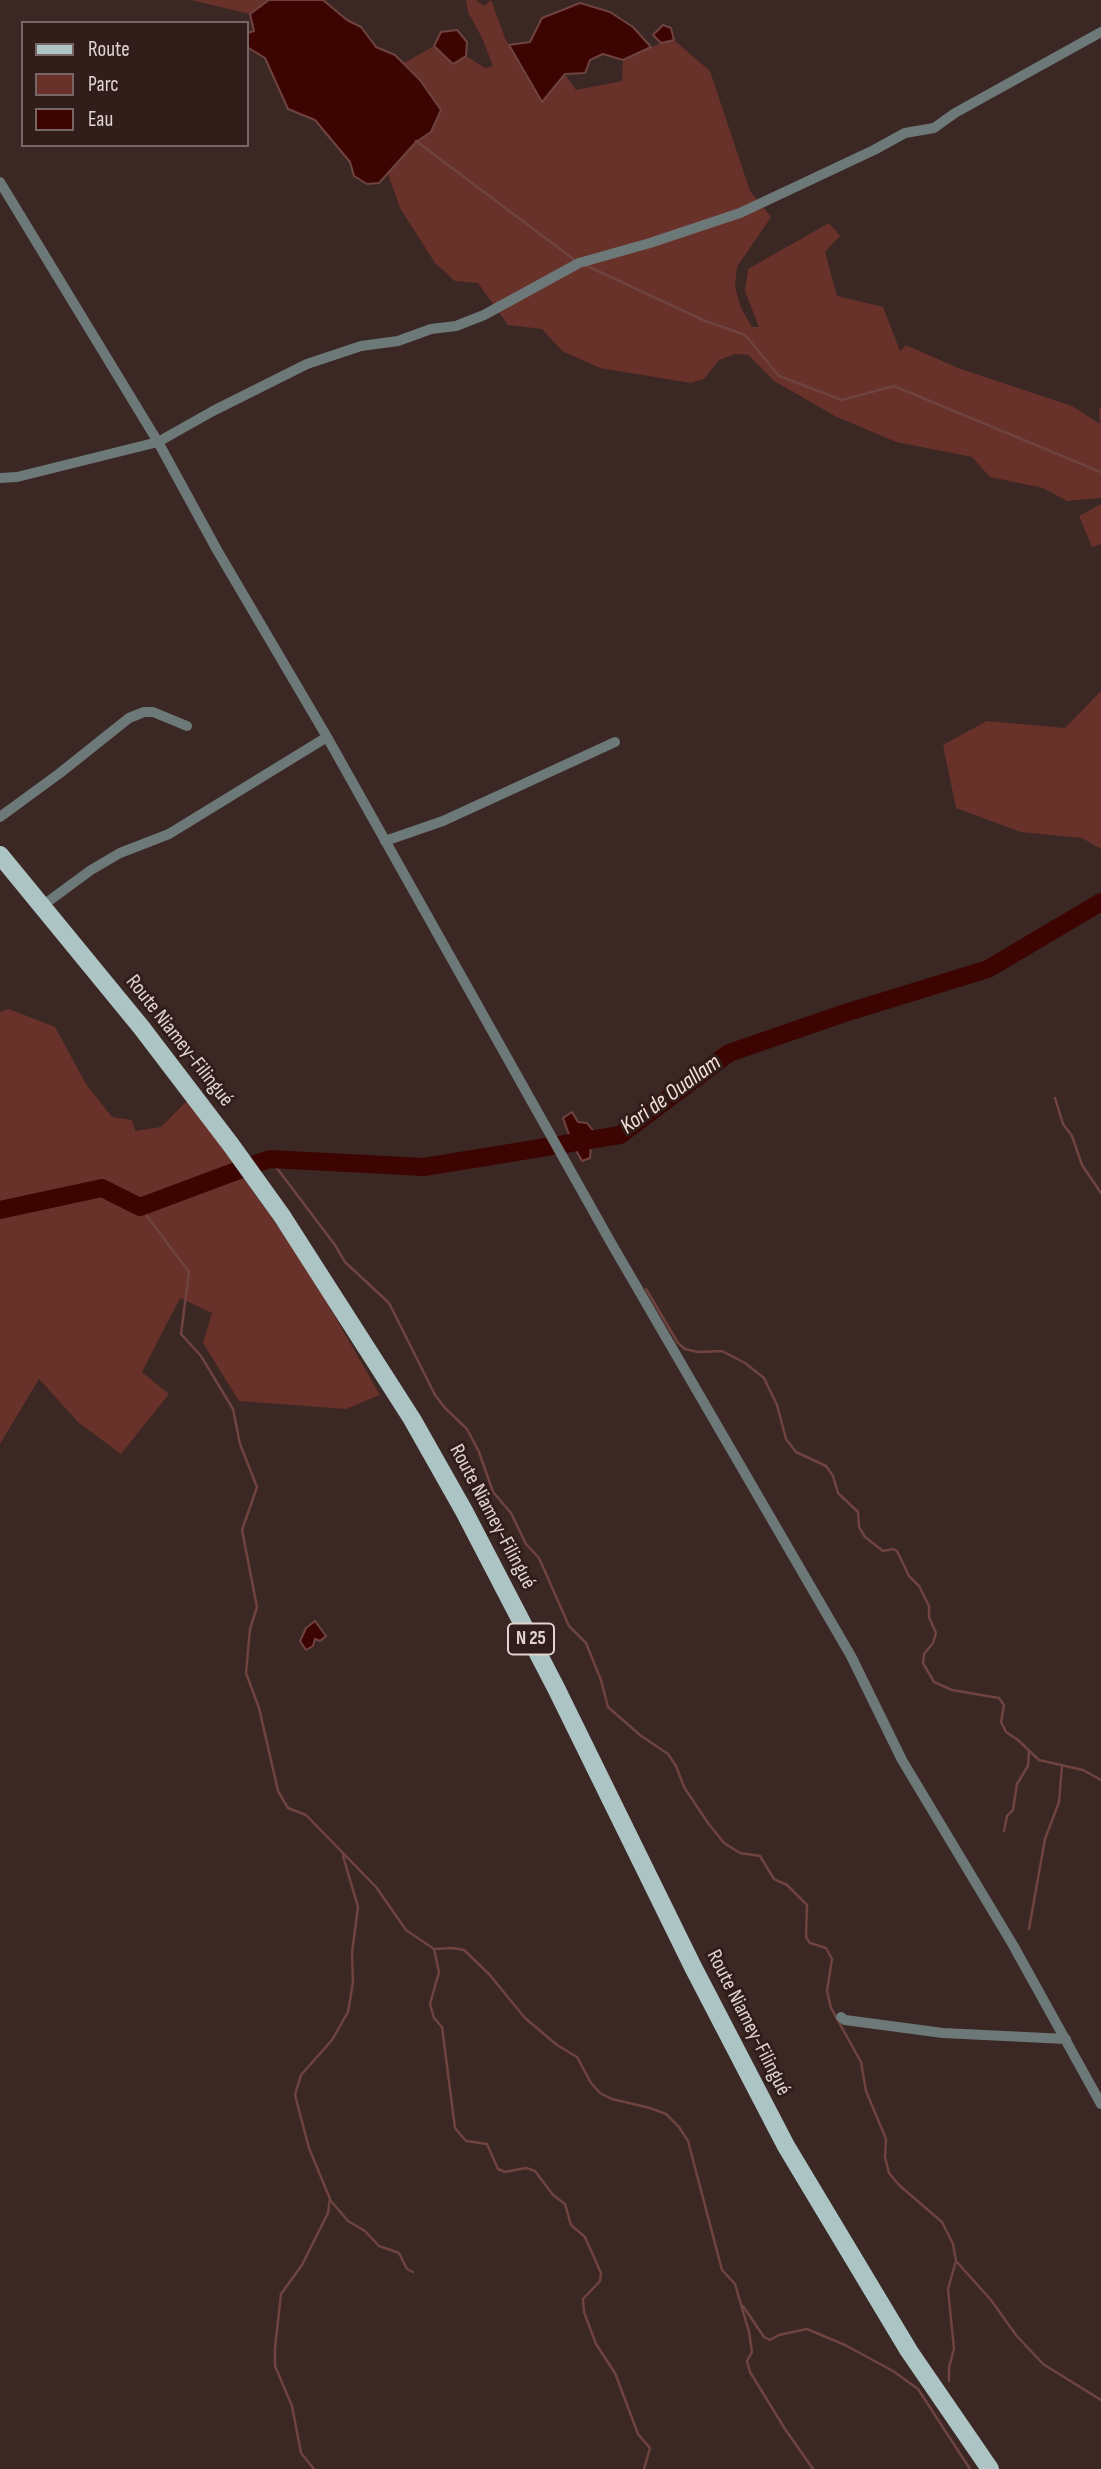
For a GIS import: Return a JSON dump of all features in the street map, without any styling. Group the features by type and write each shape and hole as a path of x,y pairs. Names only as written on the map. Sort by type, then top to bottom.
{"main road":[{"name":"Route Niamey-Filingué","path":"0,855 141,1027 231,1144 282,1216 412,1419 464,1511 556,1688 693,1967 786,2146 909,2351 990,2469"}],"street":[{"path":"0,478 17,477 158,442 307,364 361,346 398,341 431,329 484,316 579,263 740,213 905,133 934,128 955,113 1101,32"},
{"path":"0,182 158,442 217,550 327,737 610,1241 851,1656 902,1760 964,1860 1101,2104"},
{"path":"0,817 129,718 144,712 153,712 187,726"},
{"path":"42,906 91,870 120,853 169,834 327,737"},
{"path":"385,841 443,821 615,741"},
{"path":"841,2017 845,2020 943,2033 1066,2039"}],"green space":[{"path":"191,0 269,0 250,14"},
{"path":"466,0 476,0 484,6 491,0 505,38 542,101 565,74 576,90 622,81 623,60 674,40 710,71 750,191 771,217 737,267 735,287 741,308 752,327 759,327 745,291 748,269 829,223 840,236 825,252 837,296 883,307 900,351 906,345 958,368 1072,406 1100,424 1101,407 1101,498 1067,501 1043,488 990,477 972,457 896,442 835,416 774,381 748,355 735,354 719,360 704,379 691,383 600,368 562,351 542,329 508,325 478,283 455,281 435,263 400,208 388,174 416,142 431,132 420,80 404,63 434,46 453,64 466,56 485,68 493,66 468,12"},
{"path":"1101,504 1101,544 1092,547 1079,516"},
{"path":"1101,691 1101,849 1082,838 1021,832 956,808 943,745 987,721 1065,728"},
{"path":"9,1009 55,1027 86,1084 112,1117 132,1120 135,1131 161,1127 188,1100 306,1266 380,1395 346,1409 239,1401 203,1343 212,1313 180,1298 142,1372 169,1394 121,1454 79,1423 39,1379 0,1444 0,1012"}],"water":[{"path":"269,0 323,0 347,20 361,27 376,47 395,55 420,80 441,110 431,132 416,142 379,183 367,184 354,176 350,162 315,120 288,109 265,58 248,48 248,33 254,31 250,14"},
{"path":"580,3 610,12 633,27 651,47 623,60 603,54 590,60 585,73 565,74 542,102 509,45 530,42 542,18"},
{"path":"663,25 671,28 674,40 661,43 653,35"},
{"path":"457,30 467,42 466,56 453,64 434,46 441,32"},
{"path":"572,1112 578,1122 587,1123 595,1133 591,1142 590,1158 582,1161 563,1118"},
{"path":"315,1621 326,1636 320,1641 315,1639 313,1646 306,1650 300,1641 306,1628"}],"waterway":[{"path":"416,141 576,261"},
{"path":"585,265 703,320 745,335 779,376 842,400 894,386 1101,472"},
{"name":"Kori de Ouallam","path":"255,1164 270,1159 424,1167 620,1135 729,1053 845,1013 988,969 1101,902"},
{"path":"1055,1098 1063,1124 1072,1136 1082,1165 1101,1193"},
{"path":"270,1159 345,1262 389,1303 435,1395 467,1429 479,1452 493,1492 511,1513 526,1544 539,1558 569,1626 586,1643 601,1680 608,1707 640,1735 668,1754 684,1787 724,1843 740,1853 760,1856 774,1879 787,1885 807,1905 806,1937 810,1943 826,1948 832,1959 827,1991 831,2008 861,2062 866,2091 886,2139 885,2157 889,2173 942,2222 953,2244 956,2261 948,2289 954,2349 949,2367 949,2381"},
{"name":"Kori de Ouallam","path":"0,1210 102,1188 140,1207 239,1170"},
{"path":"140,1207 189,1272 181,1334 201,1356 233,1409 240,1444 257,1487 242,1530 257,1607 250,1629 246,1673 259,1708 278,1791 288,1808 306,1815 376,1887 406,1930 434,1949 464,1950 489,1974 525,2018 557,2045 577,2057 591,2083 600,2093 666,2114 679,2127 688,2141 722,2270 735,2284 749,2332 752,2352 747,2361 750,2372 813,2469"},
{"path":"646,1289 678,1343 685,1349 698,1352 722,1351 745,1363 764,1378 777,1405 786,1439 796,1452 826,1466 833,1476 838,1493 858,1512 859,1527 865,1537 883,1551 897,1551 909,1576 919,1586 929,1606 929,1617 936,1633 933,1643 924,1654 923,1663 934,1682 952,1690 999,1698 1004,1705 1001,1722 1006,1732 1039,1760 1083,1770 1101,1780"},
{"path":"1004,1831 1007,1816 1013,1810 1017,1784 1028,1766 1029,1750"},
{"path":"1029,1929 1045,1839 1059,1802 1062,1766"},
{"path":"314,2469 301,2453 292,2406 275,2366 275,2348 281,2294 302,2265 328,2213 330,2199 309,2148 295,2095 301,2075 332,2040 348,2012 353,1982 352,1953 358,1907 343,1856"},
{"path":"434,1949 439,1972 430,2004 434,2018 442,2027 455,2128 466,2141 487,2144 498,2169 505,2172 526,2168 535,2171 553,2195 565,2204 571,2225 585,2237 601,2273 600,2281 583,2299 584,2312 596,2344 615,2373 638,2434 650,2448 644,2469"},
{"path":"331,2201 348,2221 365,2231 379,2246 399,2253 407,2269 413,2272"},
{"path":"956,2261 1043,2364 1101,2400"},
{"path":"743,2306 764,2337 770,2340 779,2335 807,2329 845,2345 893,2371 918,2389 970,2469"}]}
